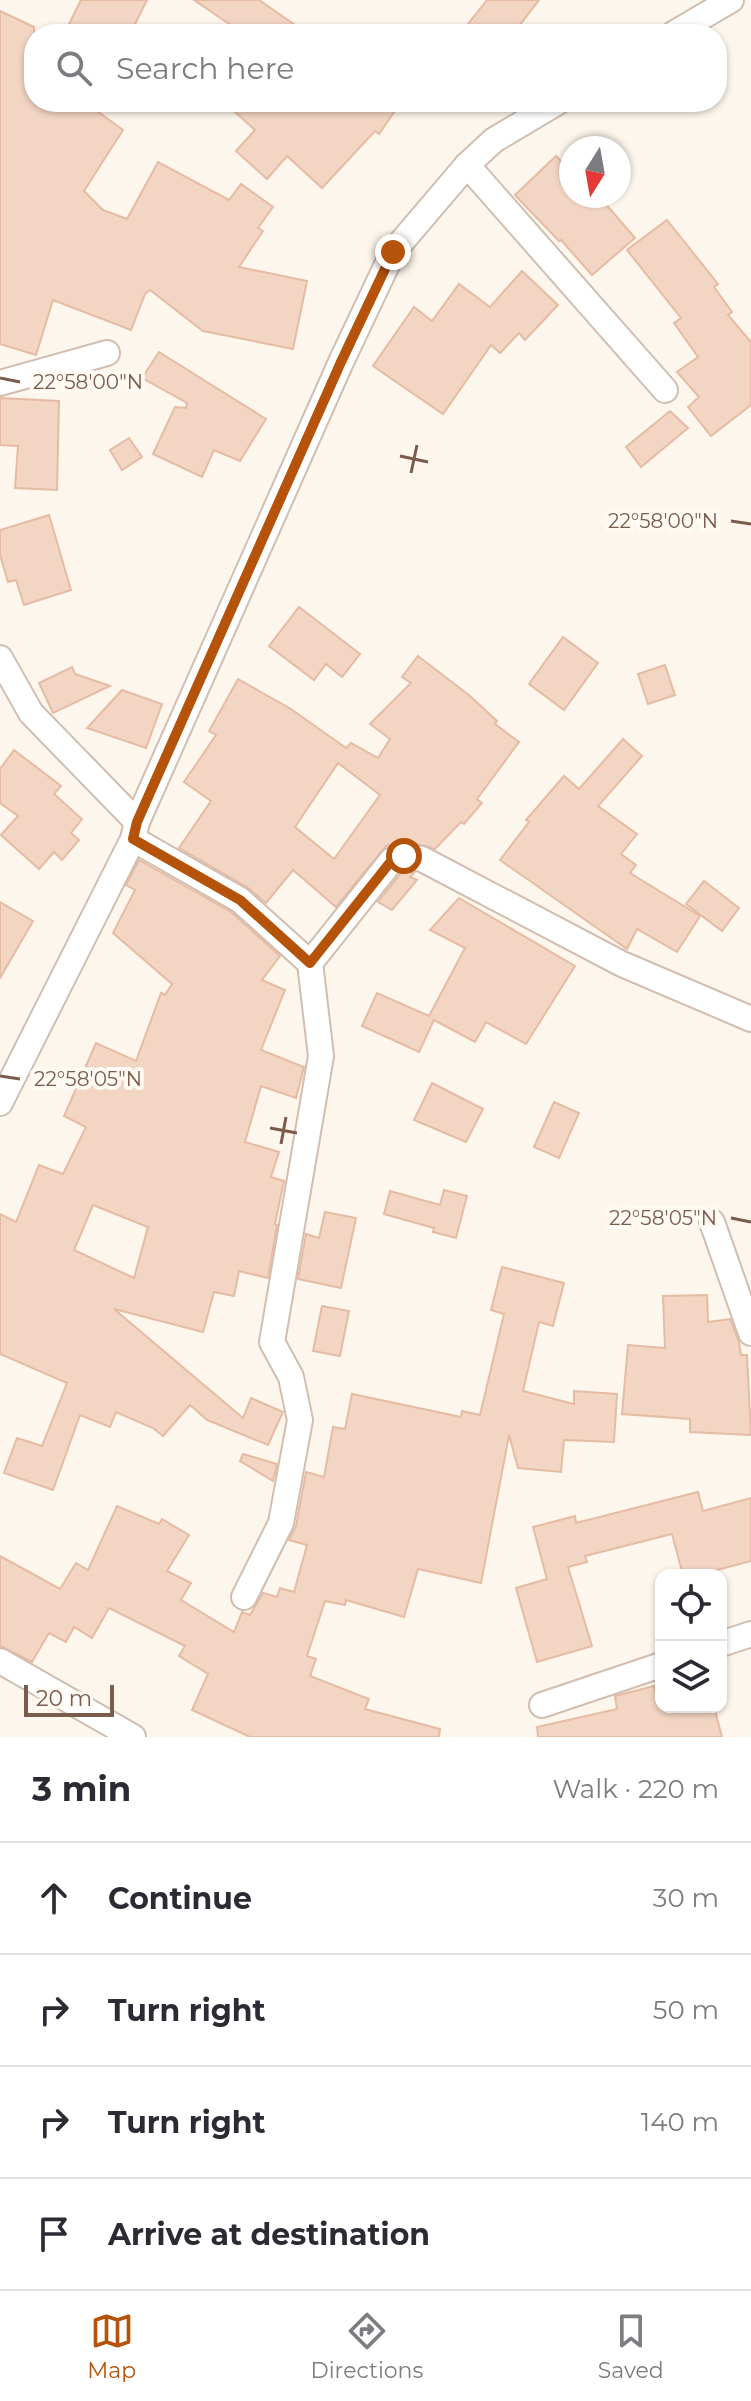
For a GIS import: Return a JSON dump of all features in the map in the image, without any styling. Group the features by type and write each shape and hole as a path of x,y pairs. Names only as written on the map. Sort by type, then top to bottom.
{"street":[{"path":"690,24 731,0"},
{"path":"0,1103 135,830 341,362 393,252 467,165 494,140 541,112"},
{"path":"467,165 665,390"},
{"path":"0,383 107,353"},
{"path":"0,658 31,713 135,830 240,900 310,963 321,1056 272,1342 291,1377 300,1420 281,1523 244,1597"},
{"path":"310,963 392,860 404,856 422,859 622,964 751,1019"},
{"path":"712,1222 751,1333"},
{"path":"727,1642 751,1634"},
{"path":"0,1661 133,1737"},
{"path":"542,1705 655,1667"}],"building":[{"path":"81,0 147,0 135,24 69,24"},
{"path":"194,0 259,0 294,24 229,24"},
{"path":"487,0 539,0 521,24 468,24"},
{"path":"0,11 28,24 24,24 24,112 98,112 123,130 84,191 103,210 127,219 158,162 229,200 241,184 273,207 258,228 263,231 239,267 307,281 293,349 203,331 150,290 145,294 131,330 53,300 36,355 0,344"},
{"path":"235,112 394,112 379,134 375,131 322,188 287,156 267,179 236,151 255,130"},
{"path":"556,156 559,159 559,208 609,208 635,238 592,275 515,195"},
{"path":"667,220 718,284 714,287 732,312 728,315 751,342 751,405 711,436 688,407 699,397 677,372 698,357 674,323 681,318 627,250"},
{"path":"522,271 558,305 525,340 519,333 500,353 491,345 443,414 373,366 414,307 432,321 459,284 490,307"},
{"path":"159,352 266,419 240,461 214,450 202,477 153,454 175,407 186,408 187,403 142,378"},
{"path":"0,398 59,401 57,490 15,488 18,446 0,445"},
{"path":"670,411 688,428 641,467 626,447"},
{"path":"129,438 142,457 122,470 110,450"},
{"path":"49,515 71,590 24,605 16,580 8,582 0,555 0,530"},
{"path":"299,607 360,654 342,677 326,664 314,680 269,646"},
{"path":"563,637 598,663 564,710 529,684"},
{"path":"418,656 470,696 497,721 495,724 519,742 477,799 482,803 464,824 461,822 435,849 406,841 386,846 336,907 293,870 266,903 247,887 179,848 211,801 184,782 216,735 209,731 238,679 291,709 346,748 351,743 378,758 390,739 370,724 411,683 402,677","holes":["338,763 380,795 334,859 295,827"]},
{"path":"665,665 675,695 648,704 638,674"},
{"path":"72,667 75,674 110,686 53,713 39,683"},
{"path":"122,690 162,704 146,748 87,728"},
{"path":"623,739 642,756 598,806 637,834 621,854 636,865 630,873 700,916 677,952 637,929 627,949 500,860 529,822 526,820 564,776 579,789"},
{"path":"14,750 61,786 54,794 82,819 71,833 79,840 62,860 54,852 39,869 1,835 18,816 0,803 0,769"},
{"path":"139,860 231,912 280,956 262,980 285,990 261,1050 304,1067 296,1098 261,1086 245,1142 279,1152 271,1177 284,1181 268,1278 239,1271 234,1296 214,1292 203,1332 114,1309 243,1418 251,1398 283,1412 268,1445 207,1420 190,1405 163,1436 153,1428 116,1412 110,1427 80,1415 53,1490 4,1473 17,1438 42,1446 67,1383 0,1354 0,1214 16,1222 39,1165 63,1174 86,1127 64,1116 96,1043 136,1061 161,993 165,995 172,984 113,933 135,890 126,885","holes":["93,1205 148,1227 134,1278 74,1250"]},
{"path":"401,873 414,873 410,877 417,880 392,910 378,902"},
{"path":"704,881 739,908 722,931 686,904"},
{"path":"459,898 575,966 526,1044 486,1022 475,1042 434,1020 419,1052 362,1026 377,993 429,1016 465,948 430,930"},
{"path":"0,902 33,921 0,978"},
{"path":"432,1083 483,1109 466,1142 414,1120"},
{"path":"554,1102 579,1113 559,1158 534,1147"},
{"path":"444,1190 467,1196 456,1238 433,1232 434,1228 384,1214 390,1191 440,1205"},
{"path":"325,1212 356,1218 341,1288 298,1279 306,1234 319,1238"},
{"path":"502,1267 564,1283 553,1326 539,1322 523,1391 574,1404 574,1391 617,1394 614,1442 564,1440 561,1472 518,1468 509,1435 481,1583 418,1569 404,1617 346,1600 345,1605 325,1601 307,1656 316,1659 310,1676 369,1699 365,1709 440,1729 439,1737 250,1737 192,1710 208,1674 179,1656 185,1646 109,1608 92,1638 74,1627 66,1642 49,1633 32,1662 0,1646 0,1556 60,1589 76,1563 88,1570 117,1506 159,1524 162,1519 189,1535 167,1571 191,1583 181,1600 234,1632 242,1612 250,1615 263,1593 277,1597 280,1588 294,1592 307,1545 289,1540 296,1526 306,1472 324,1477 333,1427 345,1429 352,1394 461,1417 462,1411 480,1415 504,1314 491,1310"},
{"path":"707,1295 708,1322 730,1319 741,1355 747,1355 751,1435 690,1432 690,1419 622,1414 628,1345 665,1348 663,1296"},
{"path":"322,1306 349,1311 340,1356 313,1351"},
{"path":"243,1454 277,1464 273,1481 240,1461"},
{"path":"698,1492 703,1511 751,1498 751,1561 721,1569 681,1569 672,1534 585,1556 587,1562 568,1567 592,1646 537,1662 516,1588 547,1579 533,1527 575,1516 576,1523"},
{"path":"654,1686 655,1713 716,1713 722,1737 538,1737 537,1727 617,1709 615,1696"}],"route":[{"path":"393,252 137,822 133,839 240,900 310,963 392,860 404,856"}]}
